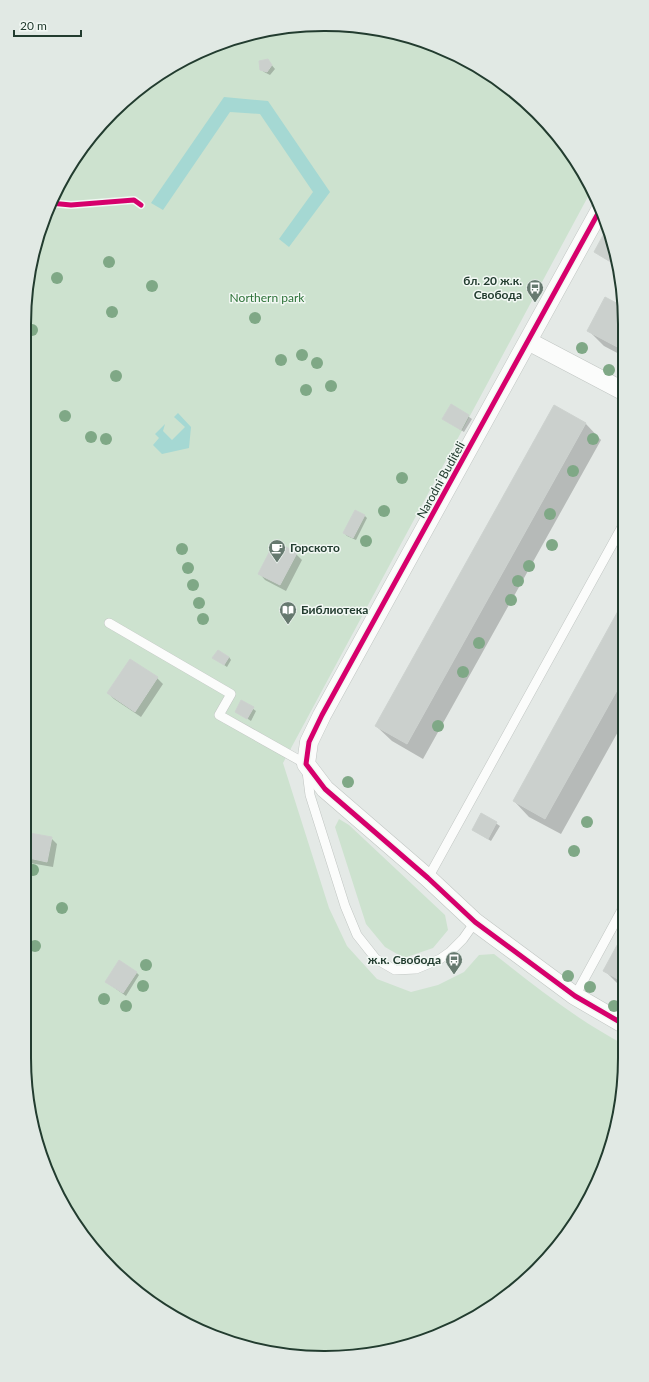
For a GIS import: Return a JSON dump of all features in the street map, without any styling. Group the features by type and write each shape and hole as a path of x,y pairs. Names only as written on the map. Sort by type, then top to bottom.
{"street":[{"name":"Narodni Buditeli","path":"306,764 309,742 322,715 455,476 597,215"},
{"path":"528,341 618,388"},
{"path":"306,764 325,789 428,878 475,922 575,996 618,1020"}],"lane":[{"path":"428,878 618,534"},
{"path":"109,623 231,694 219,715 306,764 310,795 345,906 357,935 376,959 395,970 416,969 440,959 450,952 463,939 475,922"},
{"path":"575,996 618,917"}],"green space":[{"name":"Northern park","path":"324,31 382,37 437,53 488,80 532,117 569,161 588,196 283,763 329,908 347,946 377,979 411,992 438,985 464,972 479,955 494,954 541,991 618,1041 617,1077 612,1115 596,1170 569,1221 532,1265 488,1302 437,1329 400,1341 344,1350 305,1350 249,1341 212,1329 195,1321 161,1302 117,1265 80,1221 53,1170 37,1115 31,1058 31,324 34,286 41,249 53,212 80,161 104,131 131,104 161,80 212,53 267,37"},
{"path":"339,819 349,825 445,915 448,930 433,948 404,958 385,947 366,924 335,827"}],"water":[{"path":"224,97 268,101 330,192 289,247 279,239 313,192 260,114 230,112 163,210 151,203"},
{"path":"178,413 191,427 189,448 162,454 153,445 159,438 155,434 165,424 163,431 172,440 185,427 174,417"}],"building":[{"path":"268,59 272,65 267,72 260,70 259,61"},
{"path":"603,235 610,259 609,261 594,252"},
{"path":"605,297 617,303 618,347 587,331"},
{"path":"451,404 469,415 461,430 442,419"},
{"path":"554,405 586,423 407,744 375,726"},
{"path":"355,510 365,515 353,538 343,533"},
{"name":"Горското","path":"275,541 297,553 280,585 258,574"},
{"path":"618,611 618,689 545,819 513,801"},
{"path":"218,650 229,657 224,665 212,658"},
{"path":"130,659 158,677 135,712 107,693"},
{"path":"241,700 254,707 247,719 235,712"},
{"path":"481,813 497,822 488,839 472,830"},
{"path":"31,833 52,837 47,862 31,859"},
{"path":"618,944 618,979 603,971"},
{"path":"119,960 137,972 123,993 105,982"}],"cycle path":[{"path":"57,204 71,205 134,200 141,205"},
{"path":"597,215 322,715 309,742 306,764 325,789 428,878 475,922 575,996 618,1021"}],"place":[{"name":"бл. 20 ж.к. Свобода","path":"535,303"},
{"name":"Горското","path":"277,563"},
{"name":"Библиотека","path":"288,625"},
{"name":"ж.к. Свобода","path":"454,975"}]}
